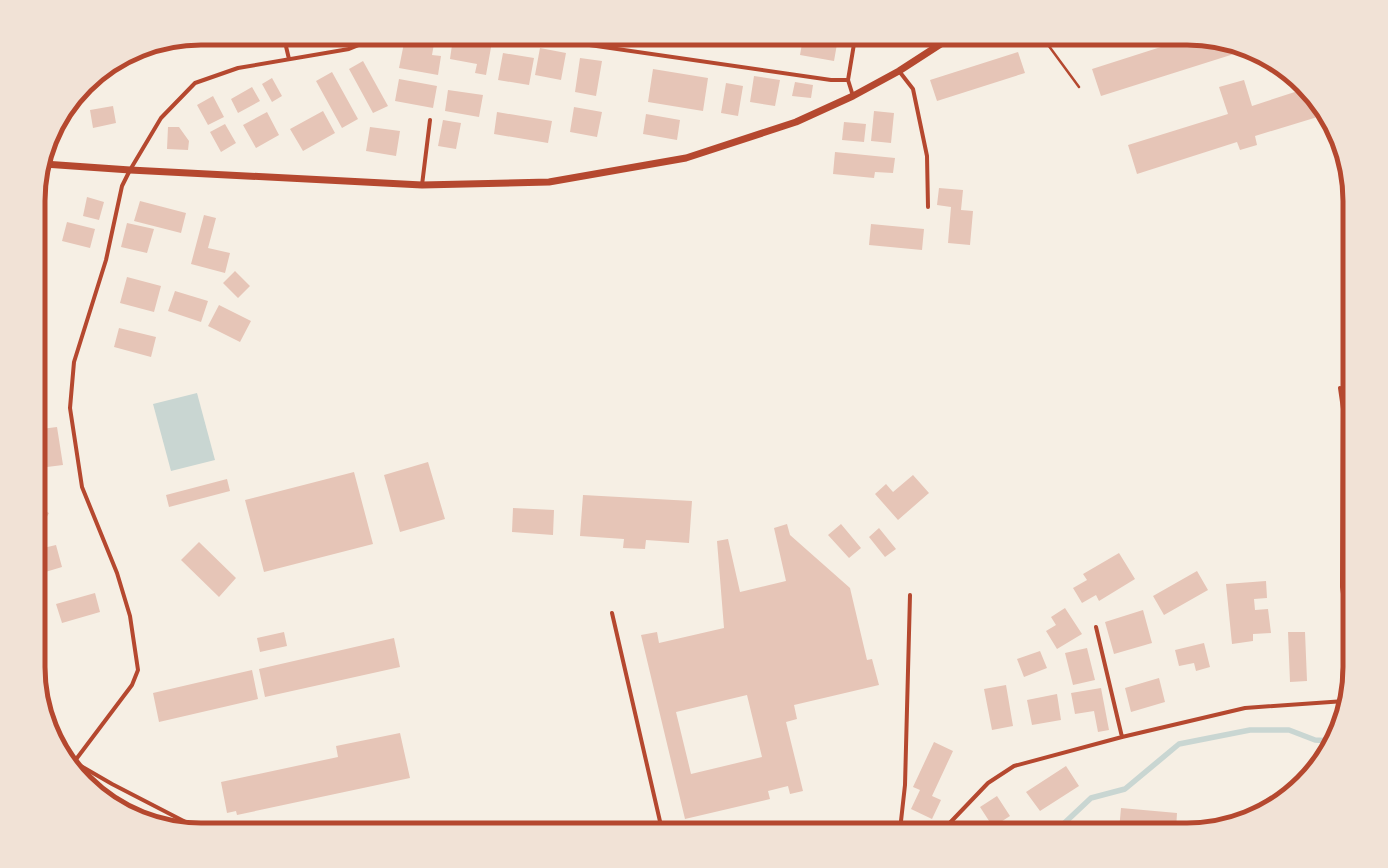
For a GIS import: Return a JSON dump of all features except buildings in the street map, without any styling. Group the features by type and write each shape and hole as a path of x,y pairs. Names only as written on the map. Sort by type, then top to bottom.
{"street":[{"path":"286,45 289,59"},
{"path":"75,759 132,685 138,670 130,616 117,573 82,487 70,408 74,362 106,260 122,186 161,118 195,83 238,68 349,49 359,45"},
{"path":"588,45 831,80 848,80"},
{"path":"854,45 848,80 854,96"},
{"path":"49,164 422,185 549,182 686,158 796,122 854,96 899,71 939,45"},
{"path":"899,71 913,89 926,148 928,207"},
{"path":"422,185 430,120"},
{"path":"1340,388 1343,409 1343,593"},
{"path":"901,823 905,785 910,596"},
{"path":"612,613 660,823"},
{"path":"1096,627 1122,737"},
{"path":"950,823 988,783 1014,766 1122,737 1245,708 1340,700"},
{"path":"82,767 187,823"}],"path":[{"path":"1048,45 1079,87"}],"shaded area":[{"path":"197,393 215,460 171,471 153,404"}],"waterway":[{"path":"1064,823 1091,798 1125,789 1179,744 1250,730 1289,730 1315,740 1324,741"}]}
